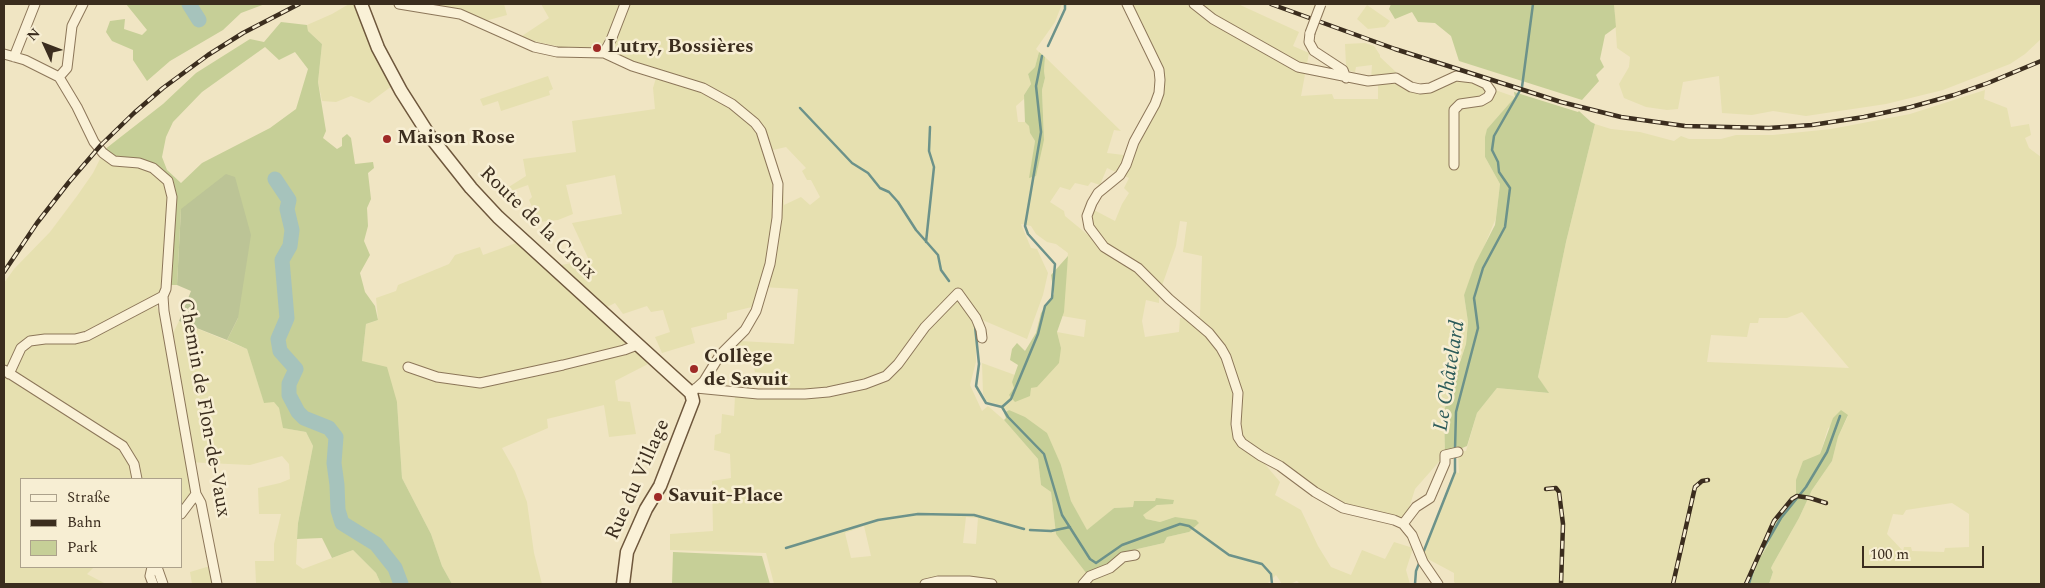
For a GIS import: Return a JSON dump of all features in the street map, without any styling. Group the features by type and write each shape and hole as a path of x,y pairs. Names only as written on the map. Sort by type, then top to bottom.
{"street":[{"path":"14,57 35,4"},
{"path":"4,54 59,77 66,68 72,26 83,4"},
{"name":"Route de la Croix","path":"361,4 378,48 401,91 429,135 459,174 498,217 637,345 694,390"},
{"path":"399,4 460,14 534,47 557,52 604,53 632,66 702,88 732,104 755,122 761,131 778,184 777,218 770,264 756,311 745,330 720,355 704,381 694,390"},
{"path":"604,53 625,4"},
{"path":"1127,4 1159,70 1159,93 1134,142 1126,165 1113,182 1094,199 1087,216 1087,222 1104,247 1138,268 1168,299 1209,333 1221,348 1238,392 1236,424 1241,441 1261,456 1280,466 1315,492 1343,508 1394,520 1403,524 1412,535 1423,561 1438,584"},
{"path":"1194,4 1213,19 1298,67 1368,81 1396,78 1411,87 1420,89 1430,88 1460,75 1486,84 1491,91 1488,97 1460,104 1454,110 1454,165"},
{"path":"1322,4 1310,33 1309,42 1314,50 1343,70 1346,78"},
{"name":"Chemin de Flon-de-Vaux","path":"59,77 92,137 103,153 114,161 139,163 153,168 168,181 172,197 166,289 163,296 164,311 196,494 201,503 217,584"},
{"path":"694,390 758,394 805,394 828,392 865,384 886,376 925,327 958,294 976,318 982,338"},
{"path":"137,478 134,464 123,446 6,372 21,348 30,342 45,339 75,339 87,336 163,296"},
{"path":"408,367 437,377 480,383 554,367 624,350 637,345"},
{"name":"Rue du Village","path":"624,584 627,552 646,509 660,486 693,401 694,390"},
{"path":"1403,524 1416,507 1430,498 1445,463 1451,454"},
{"path":"182,513 196,494"},
{"path":"1083,584 1090,576 1110,568 1123,557 1135,555"},
{"path":"152,568 150,576 153,584"},
{"path":"157,568 162,584"},
{"path":"925,584 938,581 969,581 992,584"}],"shaded area":[{"path":"349,4 361,4 396,83 369,103 351,96 336,102 322,101 318,82 322,44 308,31 307,25"},
{"path":"421,4 504,4 507,15 485,21"},
{"path":"541,4 1062,4 1055,22 1036,49 1039,52 1035,67 1028,74 1031,84 1024,95 1024,99 1016,106 1018,122 1025,122 1029,125 1030,133 1035,141 1030,177 1044,140 1042,90 1045,78 1045,57 1121,131 1114,130 1107,153 1124,155 1134,142 1160,80 1127,4 1238,4 1299,32 1293,46 1309,53 1301,96 1332,94 1334,99 1378,99 1378,79 1371,79 1372,65 1356,67 1355,72 1350,71 1346,65 1345,44 1365,43 1374,46 1380,57 1396,72 1396,78 1420,89 1456,76 1515,97 1487,129 1485,157 1500,184 1496,218 1464,295 1468,322 1466,344 1444,411 1445,455 1415,489 1407,515 1400,517 1344,505 1267,455 1264,463 1280,482 1275,495 1301,510 1318,546 1331,567 1351,575 1362,550 1385,559 1394,542 1413,548 1406,570 1410,584 1300,584 1297,581 1290,584 1282,584 1276,575 1267,584 774,584 766,553 670,550 670,534 713,531 712,481 731,478 730,454 714,450 715,435 721,433 722,414 734,416 735,396 774,397 775,374 755,372 753,364 727,354 740,341 794,344 798,289 761,287 752,307 727,313 727,319 691,328 695,343 662,353 655,337 670,332 663,310 651,312 647,306 623,314 615,303 605,308 627,344 648,364 615,381 618,401 630,402 636,434 609,437 604,405 547,419 548,428 502,448 515,471 527,502 534,553 542,584 452,584 442,566 431,534 402,478 397,402 362,361 366,324 378,320 376,298 396,291 398,285 449,264 455,255 480,247 483,255 516,243 544,268 589,260 572,223 622,214 615,175 566,185 573,214 558,220 539,222 529,200 532,197 528,185 514,190 504,190 526,176 523,159 576,152 572,121 655,109 653,88 658,71 597,48 571,49 537,42 522,36 549,18","holes":["786,147 806,168 802,171 807,180 811,180 820,197 810,205 801,197 784,205 783,182 773,158 773,150","1107,168 1129,178 1124,188 1129,193 1115,221 1094,210 1091,221 1095,230 1088,235 1065,216 1064,211 1050,202 1060,187 1070,190 1075,183 1088,186 1091,182 1100,185","1180,221 1187,222 1183,252 1202,256 1200,316 1180,318 1179,332 1145,337 1142,321 1146,300 1159,303 1159,294 1176,246","1021,224 1031,226 1036,234 1047,242 1056,244 1068,253 1062,316 1086,320 1084,337 1057,332 1061,348 1031,388 1012,382 1015,375 982,363 983,394 987,402 1001,405 1007,411 1009,410 1061,465 1071,501 1087,531 1114,508 1133,507 1134,501 1155,501 1157,505 1142,515 1146,519 1160,522 1175,517 1189,532 1167,537 1164,543 1133,550 1109,566 1056,534 1051,492 1041,485 1038,459 1004,420 988,406 982,411 970,385 976,362 976,322 980,319 1027,339 1043,295 1048,273 1037,249 1031,248","966,517 978,518 976,544 963,543","864,526 871,556 851,558 845,533"]},
{"path":"1614,4 2041,4 2041,39 2025,54 2010,64 1943,90 1886,104 1806,116 1773,111 1752,115 1722,113 1719,76 1683,82 1678,109 1667,110 1646,107 1624,98 1619,84 1629,67 1630,57 1617,48"},
{"path":"1367,5 1390,21 1385,27 1368,29 1357,19"},
{"path":"548,76 553,89 549,91 550,95 501,111 498,101 483,106 480,99"},
{"path":"1985,90 1984,99 2007,108 2011,127 2029,124 2031,135 2025,138 2029,148 2041,157 2041,584 1769,584 1773,572 1771,568 1799,518 1812,490 1832,461 1838,437 1848,416 1828,428 1820,454 1796,480 1796,495 1788,509 1776,522 1768,545 1758,561 1750,584 1456,584 1454,582 1454,573 1426,558 1423,552 1455,472 1459,473 1458,452 1466,451 1477,413 1497,388 1548,393 1538,377 1566,242 1595,124 1611,129 1640,132 1674,141 1681,136 1689,139 1721,139 1736,135 1773,135 1831,129 1910,114","holes":["1802,312 1849,368 1707,362 1711,335 1747,337 1750,323 1758,323 1759,318 1787,318","1952,503 1969,514 1969,547 1945,548 1944,552 1912,551 1911,547 1904,547 1903,551 1887,534 1893,514 1903,515 1906,510"]},
{"path":"103,153 139,163 168,181 172,197 162,288 153,299 158,309 165,335 173,333 179,321 247,349 264,402 274,401 279,408 284,428 306,432 313,446 298,523 296,564 303,569 353,550 376,573 381,584 244,583 256,583 255,561 274,561 274,544 281,514 259,514 258,488 290,479 289,464 282,456 250,465 187,462 191,492 182,507 182,478 20,478 20,568 93,568 87,574 106,584 4,584 4,283 14,269 50,232 93,173"},
{"path":"210,566 214,584 192,584 190,572"}],"green space":[{"path":"126,4 265,4 241,13 223,30 170,61 147,81 133,60 133,50 112,41 106,32 110,21 125,19 124,29 142,35 147,30"},
{"path":"1391,4 1614,4 1616,27 1605,35 1600,59 1604,67 1596,75 1599,81 1582,100 1459,61 1451,36 1435,23 1418,22 1412,12 1395,19 1389,9"},
{"path":"281,22 307,25 308,31 322,44 318,82 326,131 323,138 337,149 342,146 342,138 347,134 351,138 355,164 373,162 374,168 368,173 371,199 367,208 368,226 364,241 370,255 360,273 365,292 375,306 378,320 366,324 362,361 387,367 397,402 402,478 431,534 442,566 452,584 381,584 376,573 353,550 332,558 322,538 297,539 298,523 313,446 306,432 283,428 279,408 274,402 264,403 247,349 227,340 238,318 181,209 177,285 170,285 168,181 153,168 122,161 104,150 163,104 196,73 250,39 264,42","holes":["265,47 279,60 295,52 308,69 296,109 270,128 202,163 181,183 167,170 162,157 166,137 173,122 202,92"]},
{"path":"1039,52 1045,57 1045,78 1042,90 1044,140 1036,176 1029,178 1035,141 1030,133 1029,126 1025,122 1024,95 1031,84 1028,74 1035,67"},
{"path":"1514,92 1579,111 1595,124 1566,242 1538,377 1549,393 1497,388 1477,413 1467,446 1445,455 1444,411 1466,344 1468,322 1464,295 1475,264 1495,225 1496,218 1500,184 1485,157 1485,137 1487,129 1515,97"},
{"path":"226,174 235,177 251,235 238,318 227,340 179,321 191,291 177,285 181,209"},
{"path":"1068,256 1064,312 1057,332 1061,348 1059,363 1037,387 1031,388 1030,396 1015,402 1009,395 1014,388 1012,382 1018,365 1010,360 1012,349 1017,343 1025,351 1036,333 1041,313 1054,294 1051,275"},
{"path":"1009,410 1025,417 1047,433 1061,465 1071,501 1087,530 1114,508 1133,507 1134,501 1155,501 1156,498 1174,500 1173,504 1157,505 1143,515 1146,519 1160,522 1175,517 1196,520 1199,523 1189,532 1167,537 1164,543 1133,550 1109,566 1087,574 1056,534 1051,492 1041,485 1038,459 1004,420 1006,418 1004,413"},
{"path":"1841,410 1848,415 1838,437 1832,461 1812,490 1799,518 1773,564 1771,568 1773,572 1769,584 1750,584 1758,561 1768,545 1776,522 1788,509 1796,495 1796,480 1803,461 1820,454 1833,418"},
{"path":"673,552 762,556 770,584 672,584"}],"waterway":[{"path":"189,4 199,20"},
{"path":"1048,46 1065,9 1065,4"},
{"name":"Le Châtelard","path":"1455,449 1456,412 1478,328 1474,298 1483,268 1505,227 1510,188 1499,172 1498,162 1492,150 1494,136 1522,87 1533,4"},
{"path":"1002,407 1011,399 1038,334 1045,306 1052,298 1055,264 1028,234 1025,226 1041,132 1036,86 1042,56"},
{"path":"800,108 852,163 868,173 880,188 889,192 898,202 916,230 938,255 941,270 949,281"},
{"path":"926,242 934,167 929,151 930,127"},
{"path":"275,179 289,200 287,209 292,230 290,246 282,260 287,318 278,339 280,351 296,369 289,384 289,395 298,412 304,418 329,428 336,437 334,463 338,510 342,523 376,544 395,568 401,584"},
{"path":"975,326 979,364 976,386 986,403 1002,407"},
{"path":"1002,407 1008,417 1044,454 1062,515 1090,559 1096,563 1122,545 1180,524 1189,526 1229,555 1262,564 1271,574 1272,584"},
{"path":"1749,584 1756,561 1781,518 1806,487 1827,452 1840,416"},
{"name":"Le Châtelard","path":"1423,553 1455,472 1455,455"},
{"path":"786,548 878,520 918,514 974,515 1024,529"},
{"path":"1030,530 1051,531 1070,527"},
{"name":"Le Châtelard","path":"1415,584 1416,571 1420,561"}],"railway":[{"path":"4,272 37,223 69,182 101,145 134,113 163,88 208,55 243,33 299,4"},
{"path":"1271,4 1395,49 1561,102 1621,117 1685,126 1769,128 1812,125 1864,117 1954,95 2041,61"},
{"path":"1673,584 1695,487 1702,481 1708,480"},
{"path":"1546,489 1556,488 1559,492 1563,524 1561,584"},
{"path":"1746,584 1774,521 1792,499 1797,496 1826,503"}],"place":[{"name":"Lutry, Bossières","path":"597,48"},
{"name":"Maison Rose","path":"387,139"},
{"name":"Collège de Savuit","path":"694,369"},
{"name":"Savuit-Place","path":"658,497"}]}
